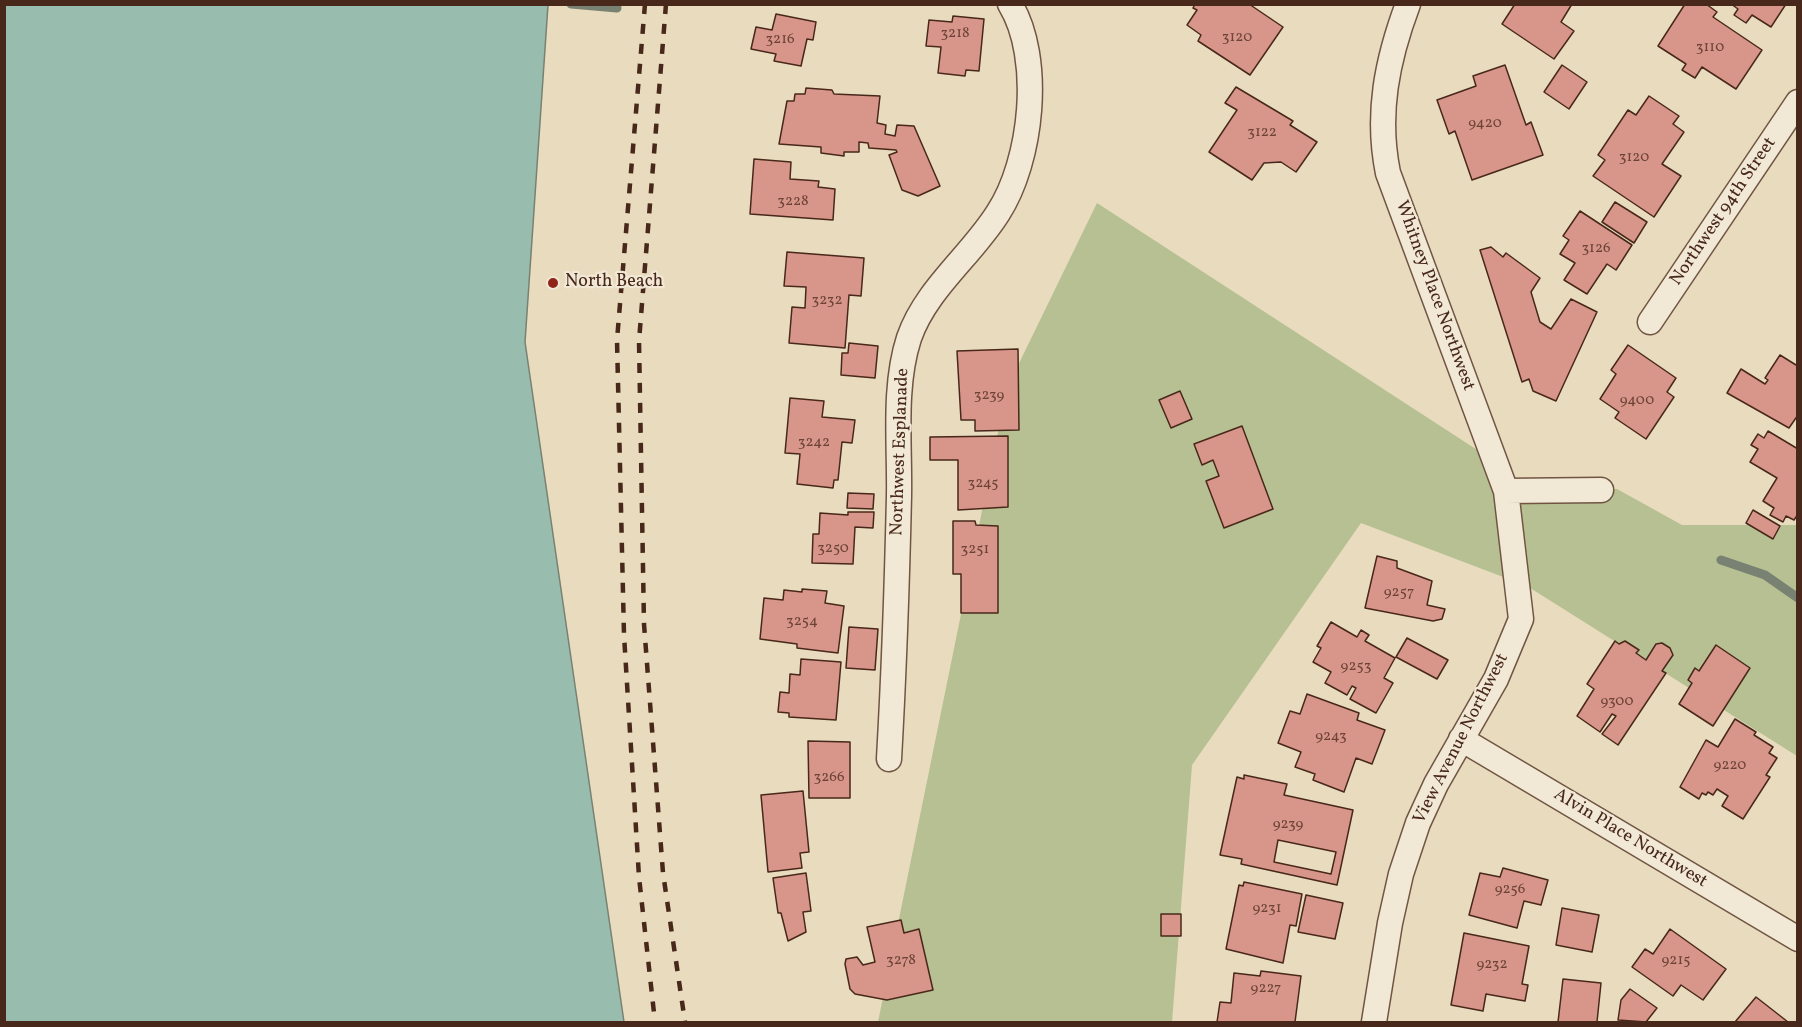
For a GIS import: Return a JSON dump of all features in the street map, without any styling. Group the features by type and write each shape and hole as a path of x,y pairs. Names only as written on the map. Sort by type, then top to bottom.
{"street":[{"name":"Northwest Esplanade","path":"889,759 896,633 903,362 919,315 998,214 1021,157 1027,123 1028,65 1020,24 1010,4"},
{"name":"Whitney Place Northwest","path":"1408,4 1392,48 1383,98 1383,147 1388,173 1506,490"},
{"name":"Northwest 94th Street","path":"1650,322 1797,102"},
{"path":"1506,490 1601,490"},
{"name":"View Avenue Northwest","path":"1374,1023 1401,874 1418,823 1461,739 1496,679 1521,620 1506,490"},
{"name":"Alvin Place Northwest","path":"1461,739 1797,939"}],"shaded area":[{"path":"5,4 548,5 525,342 624,1022 5,1022"},
{"path":"1097,203 1505,468 1506,491 1617,489 1682,525 1797,525 1797,756 1527,586 1361,523 1192,765 1172,1022 878,1022 1007,388"}],"building":[{"path":"1195,4 1249,4 1283,27 1250,75 1198,41 1201,35 1187,25 1197,10 1193,8"},
{"path":"1515,4 1572,4 1561,22 1574,31 1554,59 1502,24"},
{"path":"1685,4 1706,4 1717,12 1713,17 1762,50 1736,89 1702,67 1695,78 1682,70 1686,64 1658,46"},
{"path":"1731,4 1786,4 1771,27 1752,15 1746,23 1734,15 1738,9"},
{"path":"776,14 816,22 813,40 807,39 801,66 774,61 776,54 751,49 756,27 772,30"},
{"path":"953,16 984,19 979,71 966,70 965,76 938,73 941,47 926,46 929,20 952,22"},
{"path":"1505,65 1526,125 1531,122 1543,155 1472,180 1455,131 1449,134 1437,100 1476,86 1473,76"},
{"path":"1562,65 1587,82 1569,109 1544,92"},
{"path":"1236,87 1293,121 1290,125 1317,142 1296,172 1281,162 1264,163 1252,180 1209,152 1237,110 1225,103"},
{"path":"806,88 832,90 834,94 880,96 877,123 886,125 885,134 895,136 897,125 914,126 940,186 918,196 902,190 889,155 897,152 896,150 869,148 868,143 859,142 859,152 844,152 844,156 821,153 821,147 779,144 787,101 794,101 795,94 805,94"},
{"path":"1649,96 1679,116 1673,124 1684,132 1662,164 1681,176 1654,217 1593,176 1605,160 1598,155 1628,110 1636,115"},
{"path":"754,159 791,162 790,179 819,181 818,187 835,189 833,220 750,214"},
{"path":"1615,202 1647,222 1634,243 1602,222"},
{"path":"1580,211 1632,245 1616,270 1607,264 1587,294 1564,280 1575,263 1560,254 1569,240 1563,236"},
{"path":"1491,247 1503,257 1506,253 1540,278 1531,292 1540,322 1551,329 1571,299 1597,312 1556,401 1533,391 1529,379 1522,382 1480,250"},
{"path":"787,252 864,258 861,296 849,295 845,348 789,343 792,307 805,308 806,287 784,286"},
{"path":"849,343 878,346 875,378 841,375 842,353 848,353"},
{"path":"1628,345 1676,378 1667,392 1674,397 1646,439 1615,418 1619,412 1600,399 1616,374 1611,370"},
{"path":"1018,349 1019,430 975,431 975,420 961,420 957,351"},
{"path":"1780,355 1796,365 1798,363 1798,415 1789,428 1727,393 1741,369 1765,384 1768,380 1765,378"},
{"path":"1180,391 1192,419 1171,428 1159,400"},
{"path":"790,398 824,401 822,417 855,420 852,443 842,442 838,480 834,480 833,488 797,484 800,454 785,453"},
{"path":"1242,426 1273,509 1224,528 1206,481 1219,476 1213,460 1202,465 1194,444"},
{"path":"1768,431 1798,449 1798,514 1794,520 1786,516 1783,522 1770,515 1774,508 1763,501 1777,478 1750,462 1758,449 1751,445 1758,434 1764,438"},
{"path":"1008,436 1008,507 958,510 958,460 930,460 930,437"},
{"path":"848,493 874,494 873,509 847,508"},
{"path":"1753,510 1780,526 1773,539 1746,523"},
{"path":"848,512 874,512 873,528 855,527 853,564 812,563 813,534 819,534 820,513 848,515"},
{"path":"953,521 975,521 976,525 998,526 998,613 961,613 961,574 953,574"},
{"path":"1377,556 1397,561 1397,568 1432,581 1427,605 1445,609 1442,619 1433,621 1365,608"},
{"path":"802,589 827,591 825,603 844,606 838,653 797,648 797,644 760,639 764,598 783,600 784,590 802,592"},
{"path":"1331,622 1357,637 1361,630 1369,635 1365,641 1395,658 1384,678 1393,683 1376,713 1350,699 1356,688 1352,686 1347,695 1325,683 1331,672 1313,662 1321,648 1317,646"},
{"path":"849,627 878,629 875,670 846,668"},
{"path":"1407,638 1448,660 1437,679 1396,657"},
{"path":"1615,641 1619,644 1625,641 1639,650 1636,653 1646,660 1656,644 1662,643 1670,648 1673,655 1662,671 1666,673 1618,745 1602,734 1616,716 1612,714 1600,732 1577,716 1594,689 1587,684"},
{"path":"1716,645 1750,668 1713,726 1679,704 1692,683 1688,680 1695,668 1699,671"},
{"path":"801,659 841,662 836,720 789,717 789,713 778,712 780,692 789,693 790,674 800,675"},
{"path":"1307,694 1359,713 1357,720 1385,730 1372,764 1356,758 1344,792 1313,780 1315,774 1295,767 1301,752 1278,743 1290,711 1300,714"},
{"path":"1735,719 1756,732 1754,735 1773,747 1769,753 1777,758 1766,775 1770,777 1743,819 1722,806 1728,796 1717,789 1713,795 1708,792 1706,795 1702,793 1699,799 1680,787 1706,740 1718,747"},
{"path":"808,741 850,742 850,798 809,798"},
{"path":"1244,775 1287,784 1284,795 1353,810 1337,885 1241,864 1242,859 1220,855 1237,777 1244,779","holes":["1278,840 1336,852 1331,874 1274,862"]},
{"path":"803,791 809,852 800,853 802,868 768,872 761,795"},
{"path":"1503,868 1548,880 1541,905 1524,901 1517,928 1469,915 1480,873 1500,877"},
{"path":"806,873 811,911 803,912 806,932 788,941 781,913 778,913 773,878"},
{"path":"1244,882 1302,894 1296,926 1290,925 1283,963 1226,949 1239,885 1243,886"},
{"path":"1306,895 1343,903 1335,939 1298,932"},
{"path":"1562,908 1599,915 1592,952 1556,945"},
{"path":"1161,914 1181,914 1181,936 1161,936"},
{"path":"901,920 904,933 919,929 933,990 887,1000 855,994 850,989 846,959 857,957 863,965 875,962 867,927"},
{"path":"1670,929 1726,969 1703,1000 1681,985 1673,996 1632,967 1645,949 1653,954"},
{"path":"1464,933 1529,946 1522,984 1528,985 1525,1001 1486,994 1483,1011 1451,1005"},
{"path":"1261,971 1301,976 1295,1022 1217,1022 1220,1002 1231,1003 1234,973 1260,976"},
{"path":"1563,979 1601,983 1597,1022 1558,1022"},
{"path":"1630,989 1657,1008 1646,1022 1618,1020 1621,1000"},
{"path":"1756,997 1788,1022 1735,1022"}],"waterway":[{"path":"571,4 617,8"},
{"path":"1721,560 1765,575 1798,598"}],"railway":[{"path":"645,4 617,340 624,635 639,877 655,1022"},
{"path":"666,4 639,341 644,624 663,873 685,1022"}],"place":[{"name":"North Beach","path":"553,283"}]}
